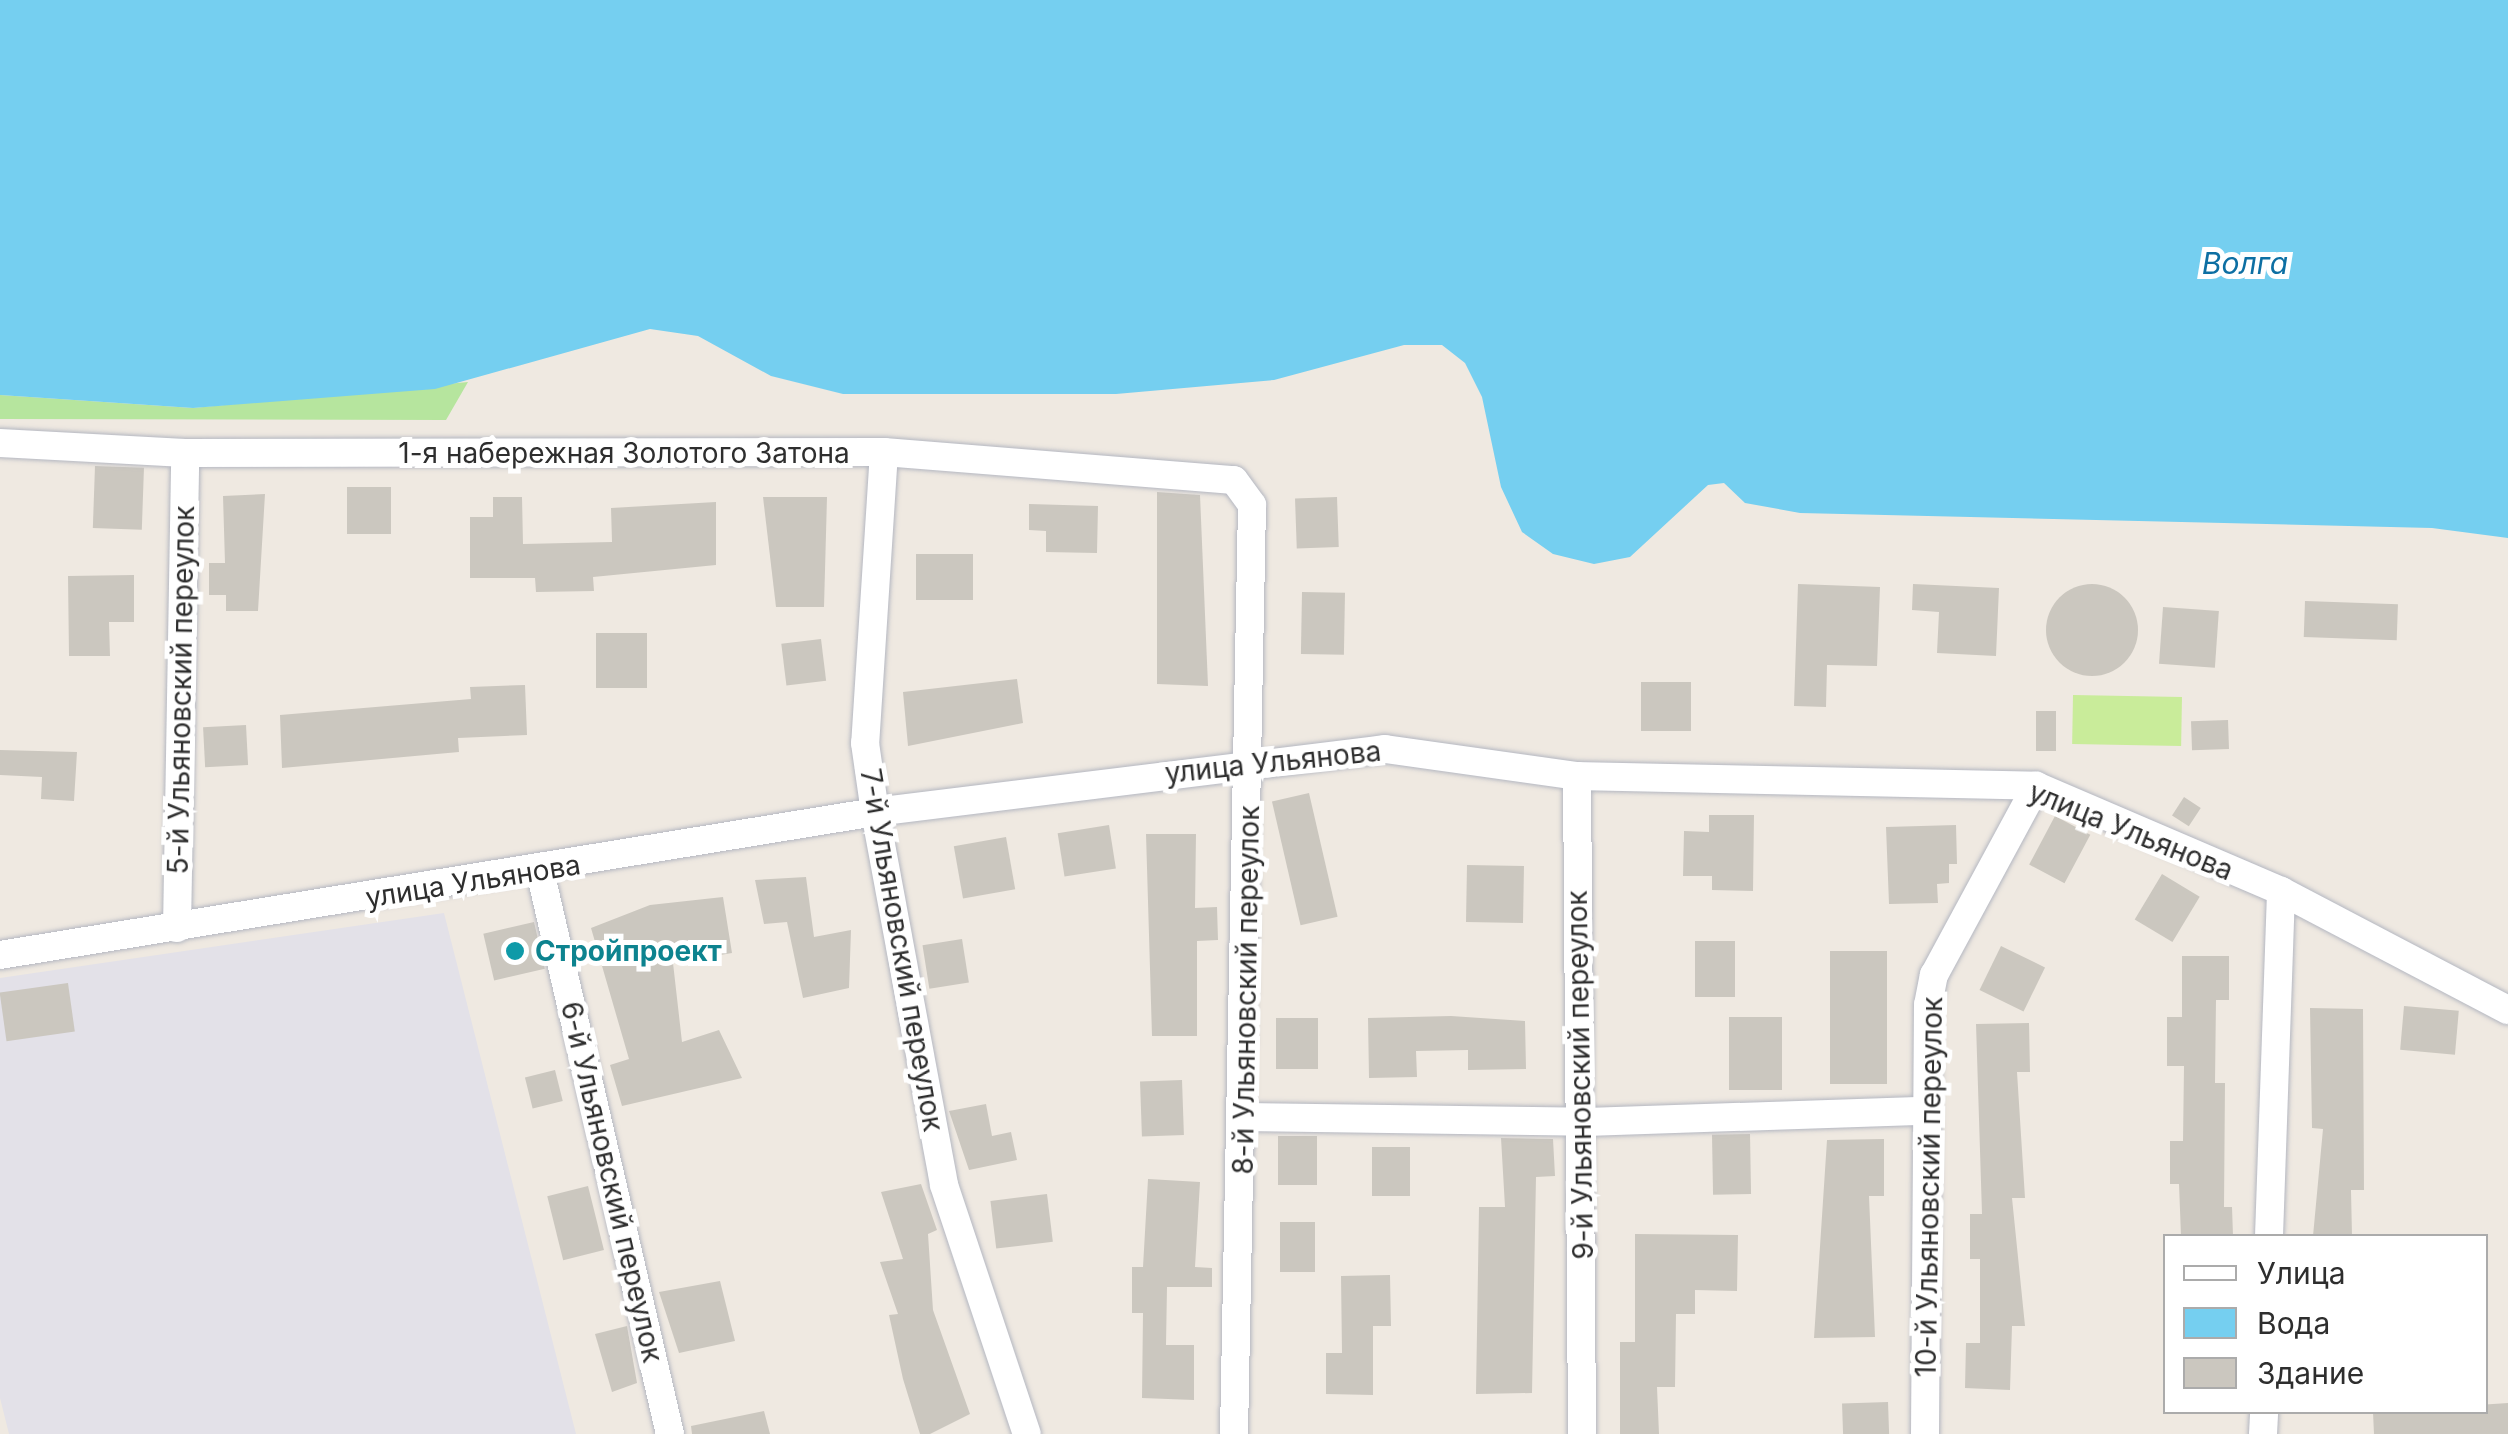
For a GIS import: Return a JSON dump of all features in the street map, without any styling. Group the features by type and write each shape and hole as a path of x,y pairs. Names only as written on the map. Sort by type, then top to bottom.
{"street":[{"name":"1-я набережная Золотого Затона","path":"0,444 186,453 884,452 1225,475 1244,488"},
{"name":"7-й Ульяновский переулок","path":"884,452 866,743 875,812 944,1185 1027,1434"},
{"name":"5-й Ульяновский переулок","path":"177,928 186,453"},
{"name":"8-й Ульяновский переулок","path":"1234,1434 1250,760 1252,504 1244,488"},
{"name":"улица Ульянова","path":"0,955 540,871 875,812 1250,760 1385,749 1577,776 2036,786 2281,891 2508,1010"},
{"name":"9-й Ульяновский переулок","path":"1577,776 1586,1122 1582,1434"},
{"name":"10-й Ульяновский переулок","path":"1926,1434 1925,1112 1934,975 2036,786"},
{"name":"6-й Ульяновский переулок","path":"540,871 670,1434"},
{"path":"2270,1234 2281,891"},
{"path":"1244,1117 1586,1122 1925,1112"}],"shaded area":[{"path":"444,913 576,1434 9,1434 0,1398 0,978"}],"green space":[{"path":"468,382 446,420 0,419 0,395 193,408"},
{"path":"2073,695 2182,697 2181,746 2072,744"}],"water":[{"name":"Волга","path":"0,0 2508,0 2508,538 2432,528 1800,513 1745,503 1724,483 1708,485 1630,557 1594,564 1553,554 1522,532 1501,487 1482,397 1465,363 1442,345 1404,345 1274,380 1116,394 843,394 771,376 698,336 650,329 435,389 193,408 0,395"}],"building":[{"path":"95,466 144,468 142,530 93,528"},
{"path":"347,487 391,487 391,534 347,534"},
{"path":"1157,492 1200,495 1208,686 1157,684"},
{"path":"265,494 258,611 226,611 226,595 209,595 209,563 225,563 223,496"},
{"path":"493,497 522,497 523,544 612,542 611,508 716,502 716,565 593,577 594,591 536,592 535,578 470,578 470,517 493,517"},
{"path":"763,497 827,497 824,607 776,607"},
{"path":"1337,497 1339,547 1297,548 1295,498"},
{"path":"1029,504 1098,506 1097,553 1046,552 1046,531 1029,530"},
{"path":"916,554 973,554 973,600 916,600"},
{"path":"134,575 134,622 109,622 110,656 69,656 68,576"},
{"path":"1798,584 1880,587 1877,666 1827,665 1826,707 1794,706"},
{"path":"1913,584 1999,588 1996,656 1937,653 1939,612 1912,610"},
{"path":"2092,584 2118,592 2130,604 2138,630 2130,656 2118,668 2092,676 2066,668 2054,656 2046,630 2054,604 2066,592"},
{"path":"1302,592 1345,593 1344,655 1301,654"},
{"path":"2305,601 2398,604 2397,640 2304,637"},
{"path":"2163,607 2219,611 2215,668 2159,664"},
{"path":"596,633 647,633 647,688 596,688"},
{"path":"821,639 826,681 786,686 781,644"},
{"path":"1017,679 1023,723 908,746 903,692"},
{"path":"1641,682 1691,682 1691,731 1641,731"},
{"path":"525,685 527,735 458,738 459,752 282,768 280,715 471,699 470,687"},
{"path":"2036,711 2056,711 2056,751 2036,751"},
{"path":"2228,720 2229,749 2192,750 2191,721"},
{"path":"246,725 248,765 205,767 203,727"},
{"path":"0,750 77,752 74,801 41,799 42,777 0,775"},
{"path":"1309,793 1338,917 1301,925 1272,802"},
{"path":"2184,797 2201,808 2189,826 2172,815"},
{"path":"1709,815 1754,815 1753,891 1712,890 1712,876 1683,876 1684,831 1709,832"},
{"path":"2055,816 2090,835 2064,883 2029,865"},
{"path":"1109,825 1116,868 1065,877 1058,833"},
{"path":"1956,825 1957,864 1949,864 1949,883 1937,884 1938,903 1889,904 1886,827"},
{"path":"1146,834 1196,834 1195,908 1217,907 1218,940 1197,941 1197,1036 1152,1036"},
{"path":"1006,837 1015,889 963,898 954,846"},
{"path":"1467,865 1524,866 1523,923 1466,922"},
{"path":"2162,874 2200,897 2172,942 2135,919"},
{"path":"806,877 814,937 851,930 849,988 803,998 787,922 764,924 755,880"},
{"path":"723,897 732,953 673,963 682,1042 719,1030 742,1078 622,1106 610,1065 629,1059 591,928 650,905"},
{"name":"Стройпроект","path":"534,922 545,969 494,980 483,934"},
{"path":"962,939 969,982 929,989 922,945"},
{"path":"1695,941 1735,941 1735,997 1695,997"},
{"path":"2001,946 2045,967 2024,1012 1980,990"},
{"path":"1830,951 1887,951 1887,1084 1830,1084"},
{"path":"2182,956 2229,956 2229,1000 2216,1000 2215,1083 2225,1083 2224,1207 2232,1207 2233,1234 2181,1234 2179,1184 2170,1184 2170,1141 2183,1141 2184,1066 2167,1066 2167,1017 2182,1017"},
{"path":"68,983 75,1032 6,1041 0,993"},
{"path":"2404,1006 2459,1011 2455,1055 2400,1050"},
{"path":"2310,1008 2363,1009 2364,1190 2351,1190 2352,1234 2313,1234 2323,1129 2312,1128"},
{"path":"1451,1016 1525,1021 1526,1069 1468,1070 1468,1050 1416,1051 1417,1077 1369,1078 1368,1018"},
{"path":"1729,1017 1782,1017 1782,1090 1729,1090"},
{"path":"1276,1018 1318,1018 1318,1069 1276,1069"},
{"path":"2029,1023 2030,1072 2017,1072 2025,1198 2012,1198 2025,1326 2012,1326 2010,1390 1965,1388 1966,1343 1980,1343 1980,1259 1970,1259 1970,1214 1982,1214 1976,1024"},
{"path":"555,1070 563,1101 533,1109 525,1077"},
{"path":"1182,1080 1184,1135 1142,1136 1140,1081"},
{"path":"986,1104 992,1136 1011,1132 1017,1160 969,1170 949,1111"},
{"path":"1750,1134 1751,1194 1713,1195 1712,1135"},
{"path":"1278,1136 1317,1136 1317,1185 1278,1185"},
{"path":"1501,1138 1553,1139 1555,1176 1536,1177 1532,1393 1476,1394 1479,1207 1505,1207"},
{"path":"1884,1139 1884,1196 1869,1196 1875,1337 1814,1338 1827,1140"},
{"path":"1372,1147 1410,1147 1410,1196 1372,1196"},
{"path":"1148,1179 1200,1182 1195,1267 1212,1268 1212,1287 1167,1287 1166,1345 1194,1345 1194,1400 1142,1398 1143,1313 1132,1313 1132,1267 1143,1267"},
{"path":"921,1184 937,1230 928,1234 933,1310 970,1414 930,1434 920,1434 903,1379 889,1315 898,1314 880,1262 903,1259 881,1192"},
{"path":"588,1186 604,1250 563,1260 547,1196"},
{"path":"1047,1194 1053,1242 996,1249 990,1201"},
{"path":"1280,1222 1315,1222 1315,1272 1280,1272"},
{"path":"1635,1234 1738,1235 1737,1291 1695,1290 1695,1314 1676,1314 1675,1387 1657,1387 1659,1434 1620,1434 1620,1342 1635,1342"},
{"path":"1390,1275 1391,1326 1373,1326 1373,1395 1326,1394 1326,1353 1342,1353 1341,1276"},
{"path":"720,1281 735,1341 679,1353 659,1292"},
{"path":"627,1326 637,1383 612,1392 595,1334"},
{"path":"1888,1402 1889,1434 1843,1434 1842,1404"},
{"path":"2508,1403 2508,1434 2374,1434 2373,1414 2488,1414 2488,1404"},
{"path":"764,1411 770,1434 692,1434 691,1426"}],"place":[{"name":"Стройпроект","path":"515,951"}]}
